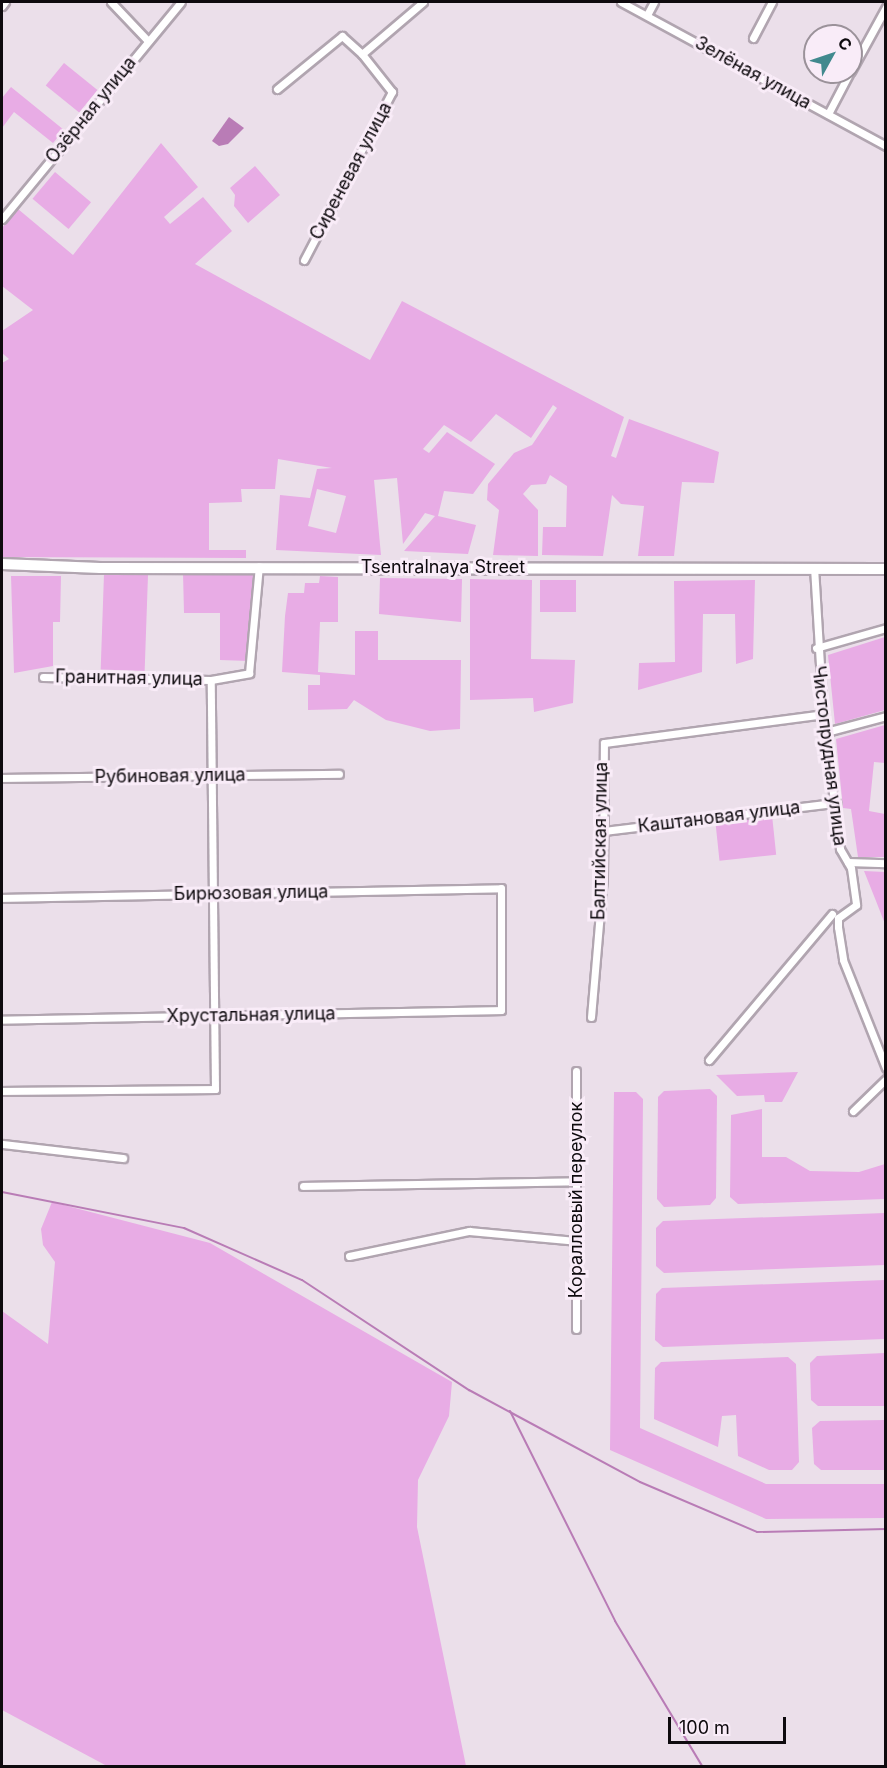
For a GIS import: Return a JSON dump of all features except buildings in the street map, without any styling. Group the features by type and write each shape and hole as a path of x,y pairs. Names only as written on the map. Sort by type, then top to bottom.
{"main road":[{"name":"Tsentralnaya Street","path":"2,564 100,568 260,566 885,569"}],"street":[{"path":"2,6 5,2"},
{"path":"111,2 148,41"},
{"name":"Озёрная улица","path":"2,219 181,2"},
{"path":"277,89 342,36 362,54 423,2"},
{"name":"Зелёная улица","path":"621,2 885,146"},
{"path":"647,15 654,2"},
{"path":"753,38 772,2"},
{"path":"863,48 885,7"},
{"name":"Сиреневая улица","path":"304,260 392,92 362,54"},
{"path":"828,114 844,84"},
{"name":"Гранитная улица","path":"44,678 211,680 244,675 252,667 260,566"},
{"name":"Чистопрудная улица","path":"814,567 816,648 823,714 841,854 848,862 856,905 838,918 843,960 885,1068"},
{"path":"816,648 885,628"},
{"path":"2,1091 216,1089 211,680"},
{"name":"Балтийская улица","path":"591,1017 603,831 604,743 823,714"},
{"path":"826,732 885,716"},
{"name":"Рубиновая улица","path":"2,778 339,774"},
{"name":"Каштановая улица","path":"603,831 836,803"},
{"path":"848,862 885,863"},
{"name":"Бирюзовая улица","path":"2,898 501,888 501,1010"},
{"path":"709,1060 832,914"},
{"name":"Хрустальная улица","path":"2,1020 501,1010"},
{"name":"Коралловый переулок","path":"576,1071 576,1329"},
{"path":"853,1111 885,1078"},
{"path":"2,1144 123,1158"},
{"path":"303,1186 576,1181"},
{"path":"349,1256 469,1231 576,1241"}],"shaded area":[{"path":"64,63 97,90 79,113 46,86"},
{"path":"11,87 64,130 53,143 14,112 2,128 2,98"},
{"path":"229,117 244,128 228,144 219,146 212,141"},
{"path":"161,143 198,187 164,217 170,224 203,197 232,231 195,264 370,360 402,301 624,417 611,456 616,458 629,419 719,452 714,483 682,482 674,556 638,556 644,506 621,504 612,495 603,556 542,555 543,527 566,527 567,486 550,475 546,484 531,485 523,494 538,510 538,556 493,555 499,510 487,500 488,484 514,453 532,445 557,408 553,405 531,438 496,414 471,442 444,425 423,449 429,453 447,432 495,464 473,494 444,491 438,516 476,525 468,554 404,551 435,516 425,513 403,544 397,478 374,480 381,555 276,550 280,495 310,498 317,469 332,468 278,459 275,489 241,489 242,502 209,503 209,550 246,550 246,558 2,557 2,363 9,359 2,353 2,331 33,310 2,286 2,228 18,209 73,255","holes":["317,489 346,496 336,533 308,526"]},
{"path":"255,166 280,195 248,223 234,206 235,195 230,188"},
{"path":"55,172 91,202 69,229 33,199"},
{"path":"104,573 148,575 145,671 101,669"},
{"path":"183,573 253,574 249,661 220,660 220,613 184,613"},
{"path":"11,576 61,576 60,622 53,622 53,666 14,673"},
{"path":"320,576 338,577 338,622 320,622 318,672 355,675 355,631 378,631 378,660 461,660 460,729 430,731 386,720 354,700 347,709 308,710 308,685 320,685 320,675 282,672 285,616 288,593 304,593 305,583 319,583"},
{"path":"380,578 462,579 461,622 379,614"},
{"path":"470,579 532,580 531,659 575,660 573,703 534,712 533,698 470,700"},
{"path":"540,580 576,580 576,612 540,612"},
{"path":"755,580 753,659 736,664 735,614 703,614 702,672 638,690 639,663 675,662 674,581"},
{"path":"885,637 885,710 835,724 828,655"},
{"path":"885,725 885,763 874,762 869,811 885,814 885,857 858,857 851,809 843,808 836,739"},
{"path":"772,815 776,855 719,861 715,821"},
{"path":"864,871 885,872 885,924 876,901"},
{"path":"798,1072 782,1102 765,1102 764,1095 737,1096 716,1075"},
{"path":"710,1089 717,1096 716,1198 710,1205 664,1207 657,1199 658,1097 664,1091"},
{"path":"614,1092 636,1092 643,1099 640,1428 766,1484 885,1484 885,1518 766,1519 610,1450"},
{"path":"762,1109 762,1157 786,1157 810,1171 859,1172 885,1164 885,1199 738,1204 730,1197 731,1115"},
{"path":"52,1202 210,1243 452,1382 449,1416 418,1480 417,1527 466,1766 107,1766 2,1710 2,1311 48,1344 55,1262 43,1245 41,1229"},
{"path":"885,1213 885,1265 664,1273 656,1266 656,1228 663,1221"},
{"path":"885,1280 885,1339 663,1347 655,1340 656,1294 662,1288"},
{"path":"885,1353 885,1406 818,1406 811,1400 810,1363 817,1356"},
{"path":"788,1357 796,1364 799,1462 792,1470 769,1470 738,1456 736,1415 722,1416 718,1447 654,1419 655,1368 661,1362"},
{"path":"885,1420 885,1470 821,1470 814,1464 812,1428 820,1421"}],"waterway":[{"path":"2,1192 184,1228 302,1280 469,1390 640,1482 757,1532 886,1529"},
{"path":"510,1411 615,1621 702,1766"}]}
